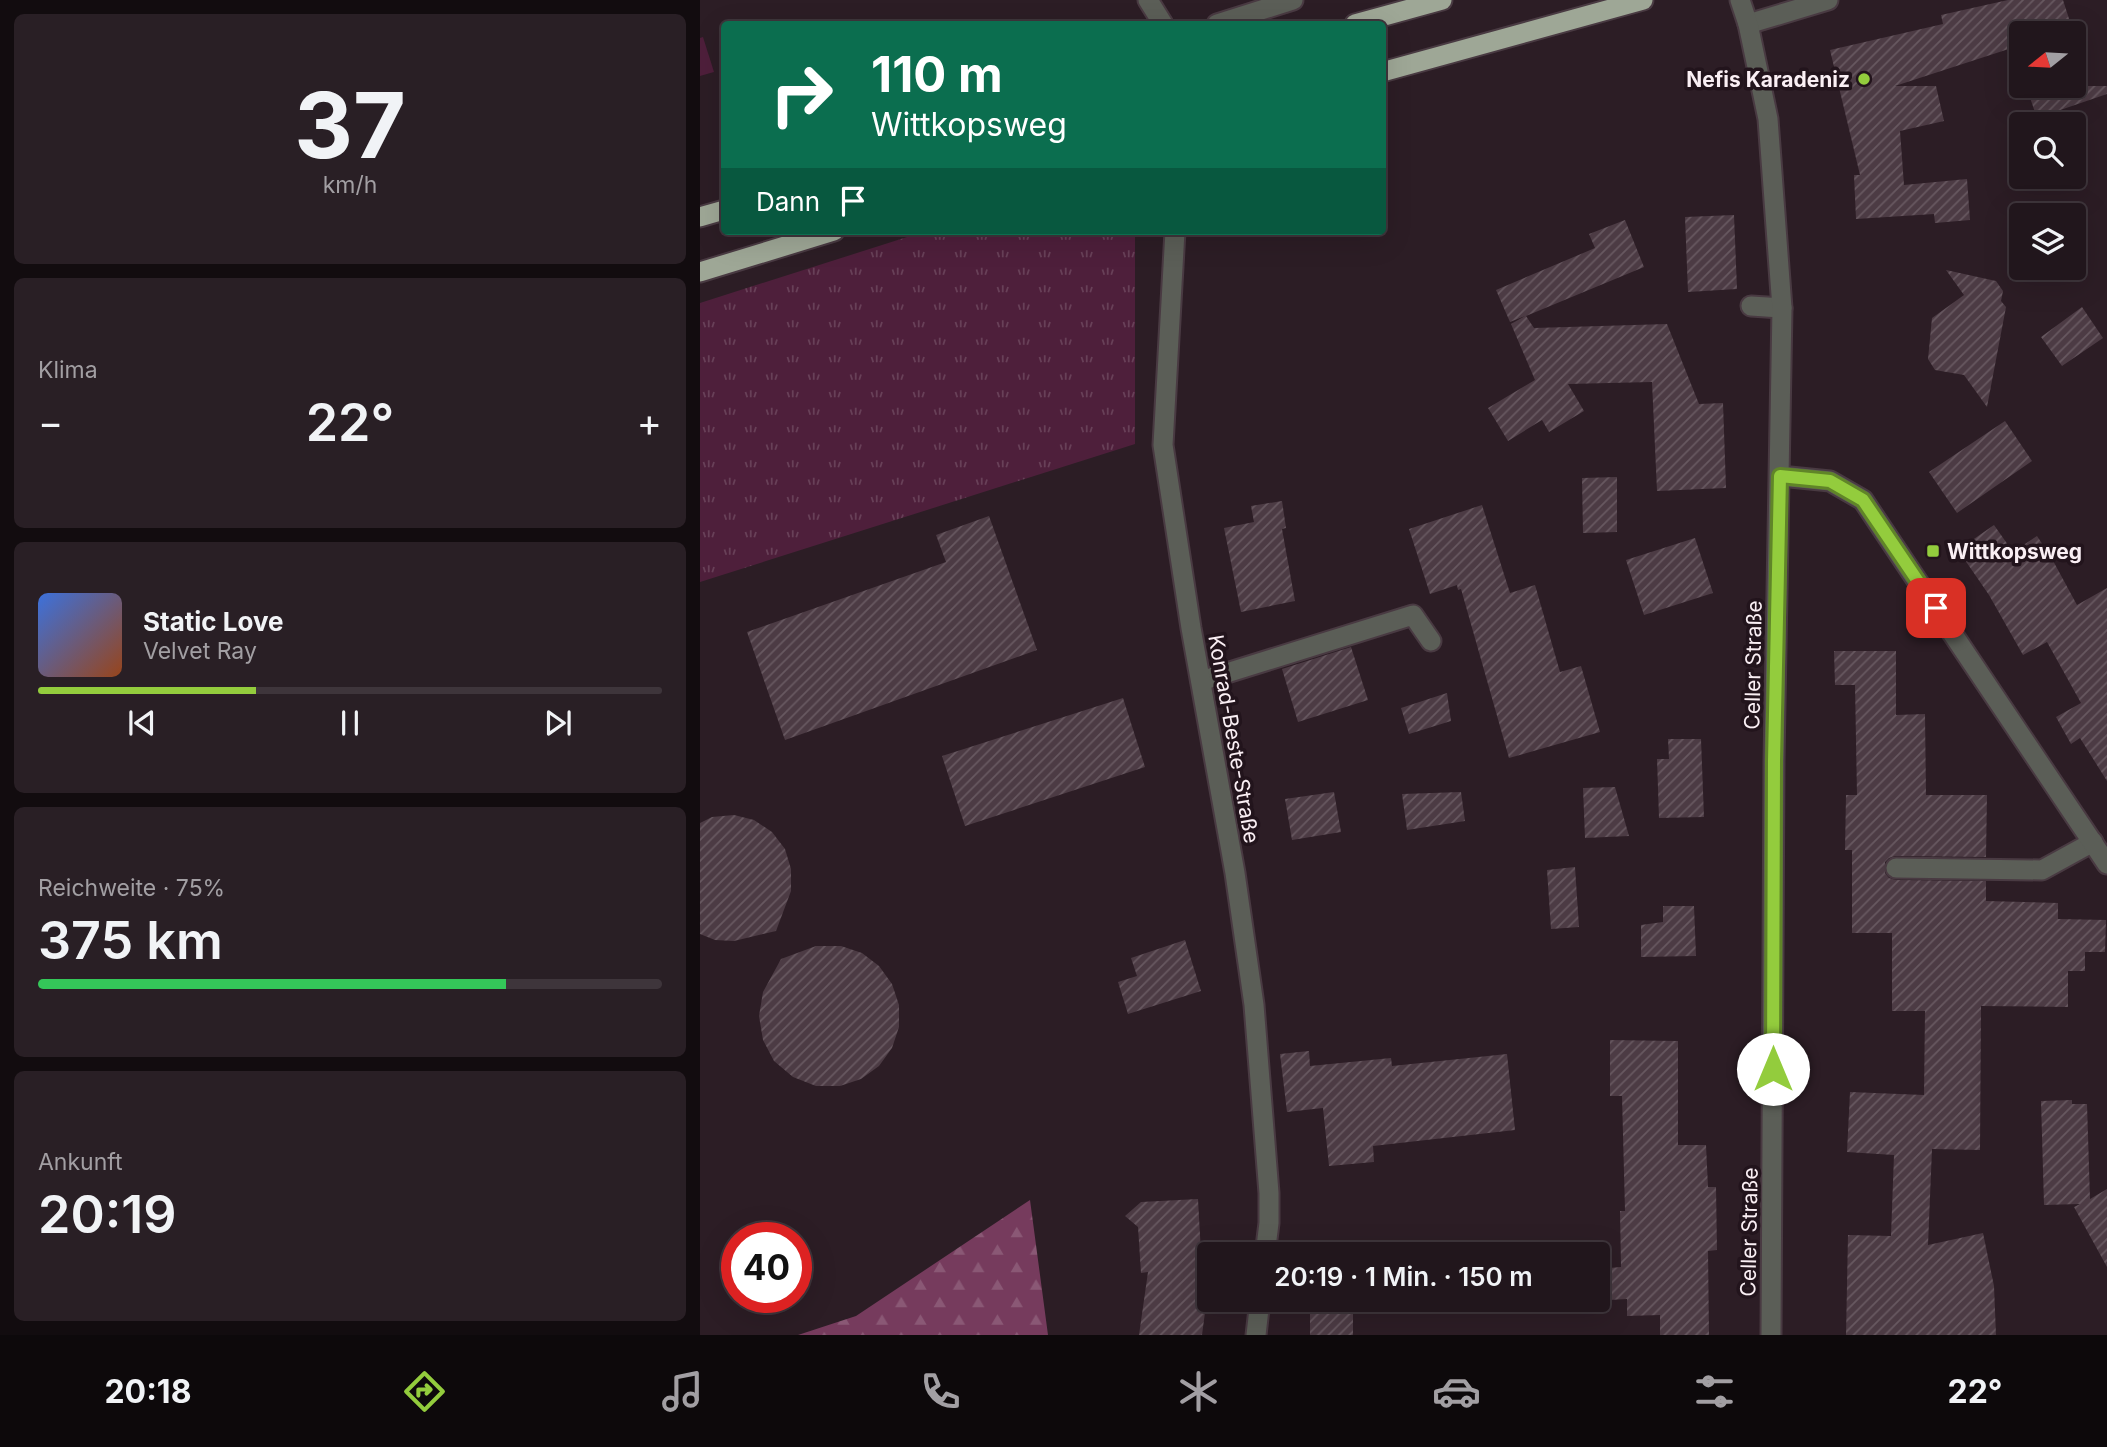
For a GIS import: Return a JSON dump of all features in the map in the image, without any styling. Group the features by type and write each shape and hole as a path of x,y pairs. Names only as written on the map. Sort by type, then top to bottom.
{"highway":[{"path":"1366,21 1442,0"},
{"path":"1386,71 1643,0"},
{"path":"700,218 721,211"},
{"path":"700,272 821,235"}],"street":[{"path":"1148,0 1161,21"},
{"path":"1226,21 1293,0"},
{"name":"Celler Straße","path":"1740,0 1748,24 1768,119 1782,308 1774,761 1771,1335"},
{"path":"1748,24 1828,0"},
{"name":"Konrad-Beste-Straße","path":"1175,235 1163,445 1235,873 1254,1005 1269,1193 1267,1242"},
{"path":"1751,306 1782,308"},
{"path":"1780,476 1830,481 1863,500 2107,864"},
{"path":"1201,681 1413,615 1431,641"},
{"path":"1896,868 2042,870 2093,842"},
{"path":"1256,1335 1259,1312"}],"green space":[{"path":"703,37 714,72 700,76 700,38"},
{"path":"913,235 1135,235 1135,444 700,582 700,303"},
{"path":"1030,1200 1048,1335 798,1335 856,1316"}],"building":[{"path":"2008,0 2063,0 2070,21 2009,21 2009,49 1895,86 1936,86 1944,121 1900,131 1904,185 1967,179 1970,220 1935,223 1934,214 1856,219 1854,175 1860,175 1830,50 1943,24 1941,15"},
{"path":"2086,86 2107,86 2107,94 2054,112 2035,112 2030,98 2086,98"},
{"path":"1734,215 1737,289 1688,292 1685,217"},
{"path":"1625,220 1644,267 1526,316 1534,328 1667,324 1699,404 1723,403 1726,488 1657,491 1652,382 1568,384 1584,411 1549,432 1542,420 1508,441 1488,408 1535,380 1511,324 1525,316 1510,322 1496,290 1595,248 1589,234"},
{"path":"1946,270 1996,281 2003,291 2001,301 2006,307 1987,407 1964,375 1935,370 1928,359 1932,318 1964,295"},
{"path":"2082,307 2103,338 2062,366 2041,337"},
{"path":"2005,421 2032,461 1957,513 1929,472"},
{"path":"1617,477 1617,532 1583,533 1582,478"},
{"path":"1282,501 1286,528 1282,529 1295,601 1241,612 1224,528 1254,522 1251,506"},
{"path":"1482,505 1510,593 1535,585 1560,672 1581,666 1600,732 1509,758 1461,589 1458,590 1457,585 1430,594 1409,529"},
{"path":"989,516 1037,650 785,740 747,632 946,562 936,535"},
{"path":"1994,525 2013,552 2037,536 2077,605 2107,588 2107,781 2080,738 2071,744 2056,717 2081,703 2047,642 2023,655 1989,595 1958,550"},
{"path":"1695,538 1713,593 1644,615 1626,560"},
{"path":"1351,647 1368,700 1298,722 1282,669"},
{"path":"1834,651 1896,651 1896,715 1925,714 1926,795 1987,795 1986,857 1895,856 1885,862 1885,873 1889,878 1986,881 1986,901 2058,903 2058,919 2106,920 2105,952 2085,952 2085,971 2068,971 2068,1007 1981,1006 1980,1150 1932,1149 1928,1245 1983,1233 1994,1286 1996,1335 1846,1335 1848,1235 1891,1236 1894,1155 1847,1152 1850,1092 1924,1095 1925,1011 1892,1011 1892,933 1852,933 1852,850 1845,850 1846,795 1857,795 1855,685 1835,685"},
{"path":"1447,693 1451,721 1409,734 1401,708"},
{"path":"1123,698 1145,767 965,826 942,756"},
{"path":"1668,739 1701,739 1704,817 1659,818 1657,759 1669,759"},
{"path":"1615,787 1629,836 1585,838 1583,788"},
{"path":"1334,792 1341,832 1292,840 1285,799"},
{"path":"1461,792 1465,821 1407,830 1402,794"},
{"path":"734,815 754,820 772,832 785,849 791,869 791,891 776,931 734,941 715,940 700,934 700,823 712,817"},
{"path":"1575,867 1579,927 1551,929 1547,870"},
{"path":"1663,906 1694,906 1696,956 1641,957 1641,925 1663,922"},
{"path":"1185,940 1201,991 1128,1014 1118,982 1137,976 1131,958"},
{"path":"816,946 841,946 862,953 879,966 892,984 899,1005 899,1027 892,1048 879,1066 861,1079 840,1086 816,1086 793,1077 774,1061 763,1040 759,1016 763,992 781,959"},
{"path":"1610,1040 1678,1041 1678,1145 1706,1145 1708,1187 1716,1187 1717,1250 1708,1251 1709,1335 1660,1335 1660,1315 1627,1316 1627,1299 1610,1300 1610,1268 1621,1267 1620,1211 1625,1211 1622,1096 1610,1096"},
{"path":"1309,1051 1310,1066 1391,1058 1392,1066 1507,1054 1515,1130 1373,1146 1374,1162 1329,1166 1323,1108 1287,1112 1280,1054"},
{"path":"2072,1100 2072,1104 2087,1104 2090,1199 2107,1189 2107,1267 2074,1207 2080,1204 2044,1205 2041,1101"},
{"path":"1198,1199 1200,1242 1197,1242 1197,1312 1205,1312 1202,1335 1139,1335 1148,1272 1141,1273 1138,1227 1125,1216 1141,1202"},
{"path":"1310,1312 1353,1312 1353,1335 1310,1335"}],"place":[{"name":"Nefis Karadeniz","path":"1864,79"},
{"name":"Wittkopsweg","path":"1933,551"}],"route":[{"path":"1773,1069 1774,761 1780,476 1830,481 1863,500 1936,608"}]}
